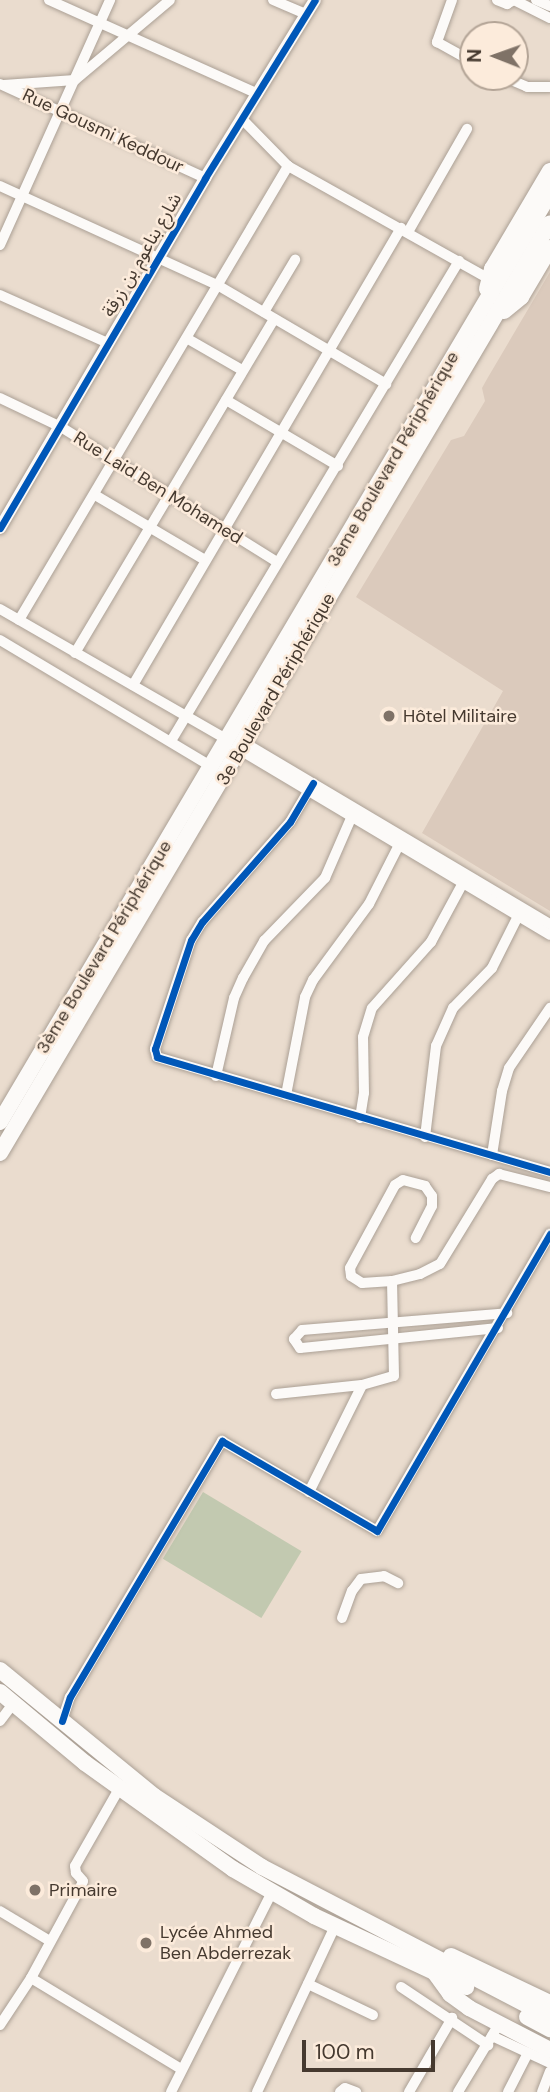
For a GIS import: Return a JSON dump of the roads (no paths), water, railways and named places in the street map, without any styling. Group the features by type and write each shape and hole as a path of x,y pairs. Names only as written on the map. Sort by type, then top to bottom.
{"highway":[{"path":"482,306 492,269 550,172"},
{"name":"3ème Boulevard Périphérique","path":"2,1115 219,771 239,745 276,673 482,306 550,193"},
{"name":"3e Boulevard Périphérique","path":"276,673 496,317 550,223"},
{"path":"496,317 521,297 550,248"},
{"name":"3e Boulevard Périphérique","path":"0,1153 219,771"},
{"path":"0,1670 181,1815 262,1867 407,1944 446,1954 549,2003"},
{"path":"0,1692 119,1789 211,1855 335,1926 550,2029"},
{"path":"438,1974 458,2001 493,2035 550,2050"},
{"path":"438,1974 456,1988 550,2041"}],"street":[{"path":"49,0 258,94"},
{"path":"0,245 110,0"},
{"path":"0,85 75,80 170,0"},
{"path":"273,0 306,14"},
{"name":"شارع بناعوم بن زرقة","path":"0,528 6,507 61,427 205,178 315,0"},
{"path":"452,0 436,42 459,54"},
{"path":"496,0 507,4 514,0 550,18"},
{"path":"536,0 550,6"},
{"name":"Rue Gousmi Keddour","path":"0,85 61,110 205,178"},
{"path":"529,87 550,87"},
{"path":"243,120 288,166 489,279"},
{"path":"133,685 281,432 467,129"},
{"path":"19,621 288,166"},
{"path":"0,186 219,286 386,384"},
{"path":"264,312 295,260"},
{"path":"171,741 277,562 338,467 458,261"},
{"path":"0,295 108,343"},
{"path":"75,653 274,319"},
{"path":"188,339 242,370"},
{"name":"Rue Laid Ben Mohamed","path":"0,398 61,427 277,562"},
{"path":"226,400 338,467"},
{"path":"95,495 205,560"},
{"path":"0,610 354,811 520,912 550,935"},
{"path":"0,640 219,771"},
{"path":"311,786 290,822 272,845 202,922 182,962 167,1018 155,1049 157,1057 550,1172"},
{"path":"216,1076 234,998 243,978 264,941 325,878 354,811"},
{"path":"286,1095 305,997 313,980 369,904 401,840"},
{"path":"360,1118 364,1093 363,1037 372,1008 431,942 465,879"},
{"path":"520,912 550,924"},
{"path":"425,1137 436,1046 453,1007 492,968 520,912"},
{"path":"492,1155 502,1091 509,1068 550,1008"},
{"path":"416,1238 432,1206 432,1196 425,1186 403,1180 395,1185 350,1268 351,1276 362,1283 392,1281 420,1274 440,1265 492,1179 499,1174 550,1187"},
{"path":"62,1721 71,1697 222,1441 377,1531 498,1328 550,1234"},
{"path":"276,1394 362,1385 394,1377 396,1338 392,1281"},
{"path":"498,1328 300,1348 294,1339 302,1330 506,1313"},
{"path":"309,1492 362,1385"},
{"path":"342,1618 352,1591 361,1579 379,1576 398,1583"},
{"path":"0,1721 13,1704"},
{"path":"0,2025 31,1978 81,1886 83,1881 76,1873 75,1866 119,1789"},
{"path":"171,2092 272,1892"},
{"path":"0,1911 50,1941"},
{"path":"257,2092 335,1926"},
{"path":"31,1978 181,2069"},
{"path":"307,1984 373,2015"},
{"path":"401,1987 452,2018 550,2063"},
{"path":"409,2092 452,2018"},
{"path":"458,2092 493,2035"},
{"path":"508,2092 528,2053"},
{"path":"542,2092 550,2071"},
{"path":"340,2092 348,2088 356,2092"}],"place":[{"name":"Hôtel Militaire","path":"389,716"},
{"name":"Primaire","path":"35,1890"},
{"name":"Lycée Ahmed Ben Abderrezak","path":"146,1943"}]}
